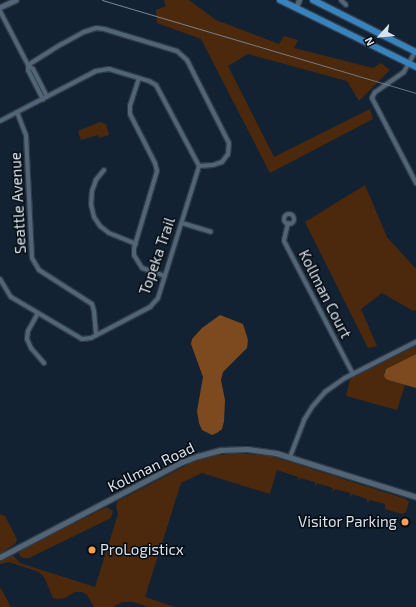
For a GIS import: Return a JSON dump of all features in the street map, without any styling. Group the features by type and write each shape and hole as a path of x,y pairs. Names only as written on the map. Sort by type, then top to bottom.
{"main road":[{"path":"280,0 416,67"},
{"path":"313,0 416,52"}],"street":[{"path":"0,7 16,0"},
{"path":"296,7 299,0"},
{"path":"341,0 346,5"},
{"path":"0,12 28,66 28,70 45,98"},
{"path":"0,121 102,69 139,78 153,83 159,89 199,166 215,165 224,160 229,150 228,141 186,60 181,53 173,49 104,29 94,28 62,44 28,66"},
{"path":"416,52 403,73 375,92 372,96 373,101 416,183"},
{"path":"139,78 130,105 130,114 155,163 157,171 136,244 134,257 139,266 149,271 166,276"},
{"name":"Seattle Avenue","path":"17,112 26,135 32,258 40,270 89,301 94,309 96,336"},
{"name":"Topeka Trail","path":"38,313 76,337 84,340 96,336 155,304 166,276 199,166"},
{"path":"104,170 96,180 92,191 91,204 94,217 100,226 109,233 136,244"},
{"path":"182,223 211,232"},
{"name":"Kollman Court","path":"288,224 284,241 353,374"},
{"path":"0,279 9,295 38,313 28,331 27,339 30,346 44,363"},
{"path":"290,457 301,426 312,407 333,386 353,374 416,342"},
{"name":"Kollman Road","path":"0,557 182,462 221,450 264,450 416,497"}],"shaded area":[{"path":"164,0 189,0 216,20 279,44 284,36 298,40 294,48 373,68 381,63 390,70 359,101 347,81 248,54 228,66 274,157 370,109 373,119 270,173 201,39 157,23 156,10 166,6"},
{"path":"100,122 106,124 109,135 99,138 98,135 81,140 78,131"},
{"path":"365,185 387,237 416,269 416,310 413,311 382,293 361,309 377,346 368,348 305,222"},
{"path":"220,315 243,324 248,340 247,348 223,372 221,380 225,400 224,421 222,429 212,435 202,430 199,423 197,411 203,377 191,344 192,339 202,328"},
{"path":"416,346 416,354 386,369 384,372 384,375 388,380 405,385 397,410 346,396 350,379"},
{"path":"416,354 416,388 385,378 384,375 386,369"},
{"path":"235,453 271,456 406,499 409,502 406,512 402,514 385,509 385,504 370,500 367,503 367,499 352,494 350,498 350,493 335,489 332,493 333,488 317,483 315,487 315,482 300,478 298,481 298,477 277,470 270,494 202,473 181,483 145,597 175,607 149,607 133,602 122,602 113,607 94,607 87,595 82,592 75,592 65,598 57,599 53,598 45,579 39,572 9,562 0,564 0,560 12,554 20,563 95,587 118,514 116,505 118,501 193,462 207,457"},
{"path":"107,507 113,511 111,518 29,558 23,558 20,556 18,550 74,521 75,523"},
{"path":"0,514 5,516 17,539 16,543 0,554"},
{"path":"0,587 11,607 0,607"}],"railway":[{"path":"102,0 416,93"}],"place":[{"name":"Visitor Parking","path":"405,522"},
{"name":"ProLogisticx","path":"92,550"}]}
